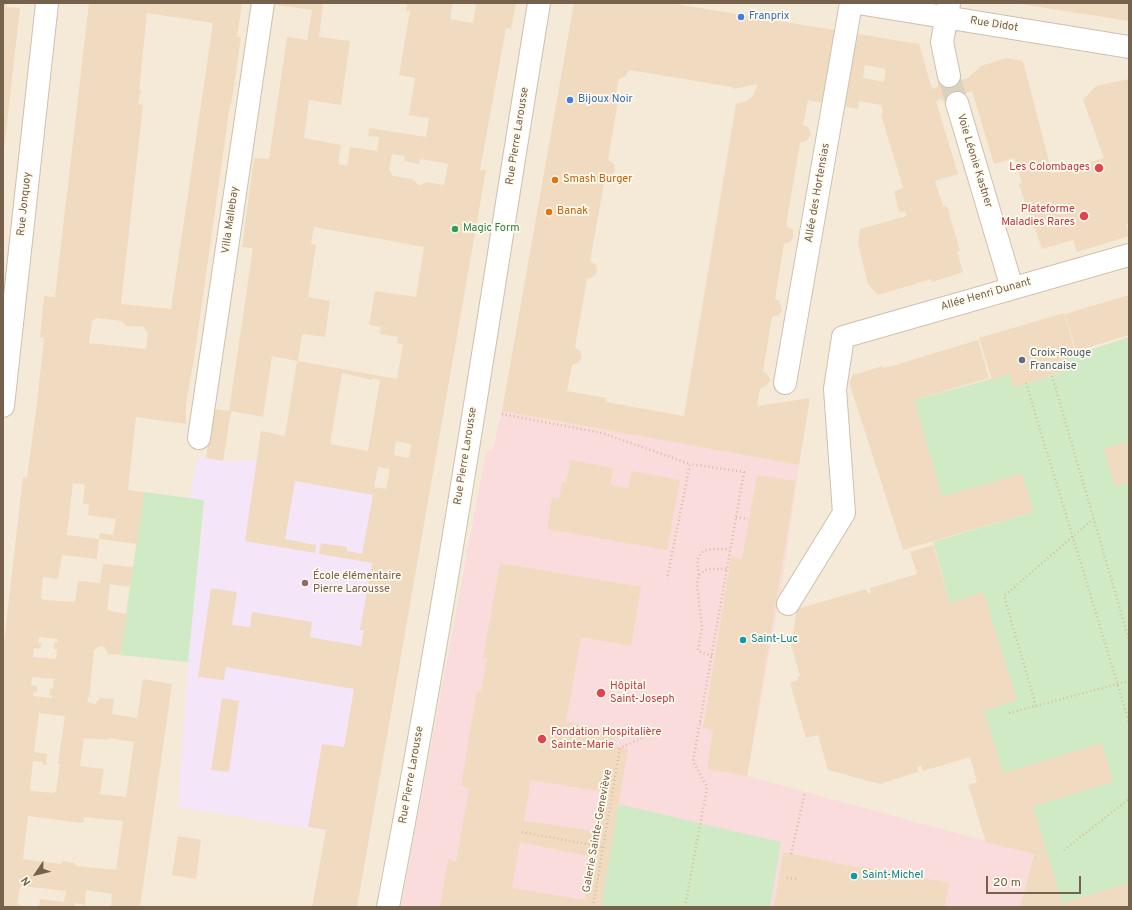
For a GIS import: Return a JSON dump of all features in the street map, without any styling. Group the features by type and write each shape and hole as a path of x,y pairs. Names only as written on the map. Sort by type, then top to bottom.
{"street":[{"name":"Rue Jonquoy","path":"3,406 47,3"},
{"name":"Villa Mallebay","path":"199,438 263,3"},
{"name":"Rue Pierre Larousse","path":"388,907 410,794 474,412 539,3"},
{"name":"Allée des Hortensias","path":"785,383 850,3"},
{"name":"Rue Didot","path":"858,3 948,10 1129,47"},
{"path":"948,10 942,42 949,76"},
{"name":"Voie Léonie Kastner","path":"957,103 1012,288"},
{"name":"Allée Henri Dunant","path":"788,604 844,513 835,389 843,337 1129,255"}],"path":[{"path":"1052,376 1129,640"},
{"path":"1026,383 1129,722"},
{"path":"474,412 501,414 602,433 690,464 744,472 693,761 707,787 685,907"},
{"path":"667,579 690,464"},
{"path":"736,518 748,519"},
{"path":"1036,706 1004,596 1093,518"},
{"path":"712,656 698,651 702,627 697,584 699,575 697,563 699,555 706,549 730,549"},
{"path":"699,575 707,569 727,569"},
{"path":"1009,712 1129,681"},
{"name":"Galerie Sainte-Geneviève","path":"593,907 620,748 655,732"},
{"path":"791,854 805,793"},
{"path":"1064,850 1129,799"},
{"path":"522,832 603,847"},
{"path":"786,878 798,879"}],"shaded area":[{"path":"3,3 1129,3 1129,907 3,907"},
{"name":"Hôpital Saint-Joseph","path":"502,411 799,465 783,578 747,776 1033,854 1020,907 401,907 486,452 493,449"},
{"name":"École élémentaire Pierre Larousse","path":"198,456 223,461 257,460 255,474 427,504 369,838 178,807 188,662 204,501 189,498"}],"green space":[{"path":"1129,337 1129,441 1104,449 1115,486 1129,482 1129,883 1062,903 1033,806 1113,782 1102,743 1003,773 984,711 1017,700 983,592 950,603 933,542 1033,512 1022,473 942,497 914,400 1009,374 1013,387 1063,372 1059,360"},
{"path":"144,492 204,500 188,662 120,655"},
{"path":"618,804 781,842 770,907 601,907"}],"building":[{"path":"3,3 7,3 6,7 20,8 4,150"},
{"path":"89,3 242,4 237,37 241,37 186,404 186,424 136,417 128,490 144,492 137,544 99,539 97,559 62,555 58,579 43,577 41,598 44,600 75,602 78,581 100,583 103,564 133,567 130,587 110,584 107,609 109,611 127,614 120,655 108,654 105,647 100,646 94,650 90,692 87,702 96,704 101,698 114,699 112,714 137,718 143,679 172,684 140,907 111,907 112,894 86,890 85,905 75,903 74,907 39,907 40,899 64,902 66,891 23,886 20,888 17,903 23,907 3,907 3,651 23,477 27,478 37,403 44,338 40,337 44,296 55,297","holes":["147,13 213,23 171,309 121,304 143,105 138,104 141,90 139,90","96,318 122,321 126,326 144,327 148,333 146,349 89,343 92,321","73,483 85,484 83,504 89,504 88,515 116,519 113,535 100,533 99,539 67,535","39,637 58,639 57,643 54,642 54,649 57,649 56,659 33,657 34,648 40,649 42,643 38,643","32,677 54,679 53,689 50,688 49,695 52,696 52,698 33,696 33,692 37,692 37,686 31,685","39,713 65,716 58,764 60,764 56,791 53,793 32,791 30,789 33,761 43,762 43,765 46,765 47,754 34,752","84,738 108,740 109,738 134,742 126,797 100,794 104,769 80,766","28,816 81,823 84,821 84,817 123,821 116,870 76,866 74,863 63,861 61,864 23,859"]},
{"path":"323,3 319,37 350,41 341,105 309,100 304,138 341,145 338,164 347,166 350,147 377,151 379,137 368,136 369,128 426,137 429,118 409,115 415,78 399,75 410,11 406,11 407,3 453,3 450,19 473,23 476,6 472,3 516,3 511,29 506,28 480,170 486,170 357,907 312,907 326,830 308,827 322,744 344,747 354,689 226,667 224,680 198,677 211,588 237,592 232,625 250,627 252,612 312,622 310,637 361,646 364,630 360,630 372,563 319,554 321,543 347,547 347,551 362,554 373,495 295,481 285,539 316,545 315,553 245,541 261,431 285,436 297,361 272,356 263,417 231,411 223,461 206,458 213,409 229,411 253,248 242,247 254,158 269,159 287,37 307,40 312,10 269,4","holes":["392,154 405,156 404,161 419,164 420,159 448,164 444,185 427,182 419,186 413,179 393,176 389,169","314,227 424,247 416,297 375,291 369,325 381,327 380,334 398,337 397,343 403,344 397,379 298,361 302,334 325,337 330,301 308,297 316,245 311,244","342,373 372,380 373,378 380,380 368,451 330,444","396,441 411,444 409,458 394,455","378,467 390,469 386,489 374,487"]},
{"path":"574,3 670,3 919,44 932,89 938,87 938,79 954,75 962,80 968,78 981,66 1006,58 1023,61 1052,173 1104,158 1083,100 1096,86 1129,79 1129,223 1126,224 1129,236 1077,252 1073,240 1042,249 1035,228 1033,229 1019,184 1022,183 1014,158 994,164 972,91 966,93 966,99 946,105 942,99 936,101 958,174 935,181 943,206 947,206 960,251 957,252 963,272 932,282 931,279 878,295 868,284 858,243 860,229 907,216 905,211 899,212 894,191 903,188 881,114 883,113 881,105 859,101 858,109 808,100 803,125 808,127 811,135 806,141 800,143 786,226 793,230 793,237 790,242 784,244 775,299 779,301 782,310 779,315 772,317 763,371 768,375 770,380 767,385 760,389 757,406 810,398 799,465 502,411","holes":["865,65 886,69 884,82 863,78","629,70 732,87 733,89 757,84 753,96 746,101 736,104 684,416 606,402 606,398 567,391 572,365 578,363 582,358 580,351 575,347 587,279 593,277 597,272 596,265 590,261 605,178 612,177 615,170 614,164 608,160 619,95 616,94 619,79 626,76"]},
{"path":"1129,3 1129,21 1021,4"},
{"path":"1129,295 1129,335 1076,351 1065,314"},
{"path":"1064,313 1076,354 1059,360 1063,372 1013,387 1009,374 992,380 979,338"},
{"path":"978,340 989,378 914,400 942,497 1022,473 1033,512 903,550 849,382 853,375 883,366 883,368 892,366"},
{"path":"1129,441 1129,482 1115,487 1104,449"},
{"path":"571,460 613,468 610,485 628,488 632,471 680,480 667,550 547,529 552,497 559,499 562,482 566,483"},
{"name":"Saint-Luc","path":"757,475 796,481 747,776 707,769 713,730 703,728 731,557 742,559"},
{"path":"933,545 950,603 983,592 1017,700 984,711 1003,773 1102,743 1113,782 1033,806 1062,903 1129,883 1129,907 1020,907 1034,854 986,842 968,785 977,782 970,757 923,771 921,765 917,767 918,772 880,784 828,770 818,735 806,738 790,683 798,680 797,677 800,676 791,645 797,609 866,589 868,594 871,593 870,588 917,574 910,552"},
{"name":"Fondation Hospitalière Sainte-Marie","path":"500,563 641,587 631,646 581,637 566,722 616,731 613,746 628,749 601,907 440,907 448,860 456,862 469,788 461,786 477,691 481,692 487,658 483,658","holes":["531,780 604,792 596,831 524,821","520,842 592,857 585,900 512,888"]},
{"path":"222,698 239,701 229,772 211,770"},
{"path":"178,836 201,840 196,879 172,875"},
{"name":"Saint-Michel","path":"783,852 861,868 861,866 949,883 945,907 774,907"}],"tunnel":[{"path":"949,76 957,103"}],"place":[{"name":"Franprix","path":"741,17"},
{"name":"Bijoux Noir","path":"570,100"},
{"name":"Les Colombages","path":"1099,168"},
{"name":"Smash Burger","path":"555,180"},
{"name":"Banak","path":"549,212"},
{"name":"Plateforme Maladies Rares","path":"1084,216"},
{"name":"Magic Form","path":"455,229"},
{"name":"Croix-Rouge Francaise","path":"1022,360"},
{"name":"École élémentaire Pierre Larousse","path":"305,583"},
{"name":"Saint-Luc","path":"743,640"},
{"name":"Hôpital Saint-Joseph","path":"601,693"},
{"name":"Fondation Hospitalière Sainte-Marie","path":"542,739"},
{"name":"Saint-Michel","path":"854,876"}]}
